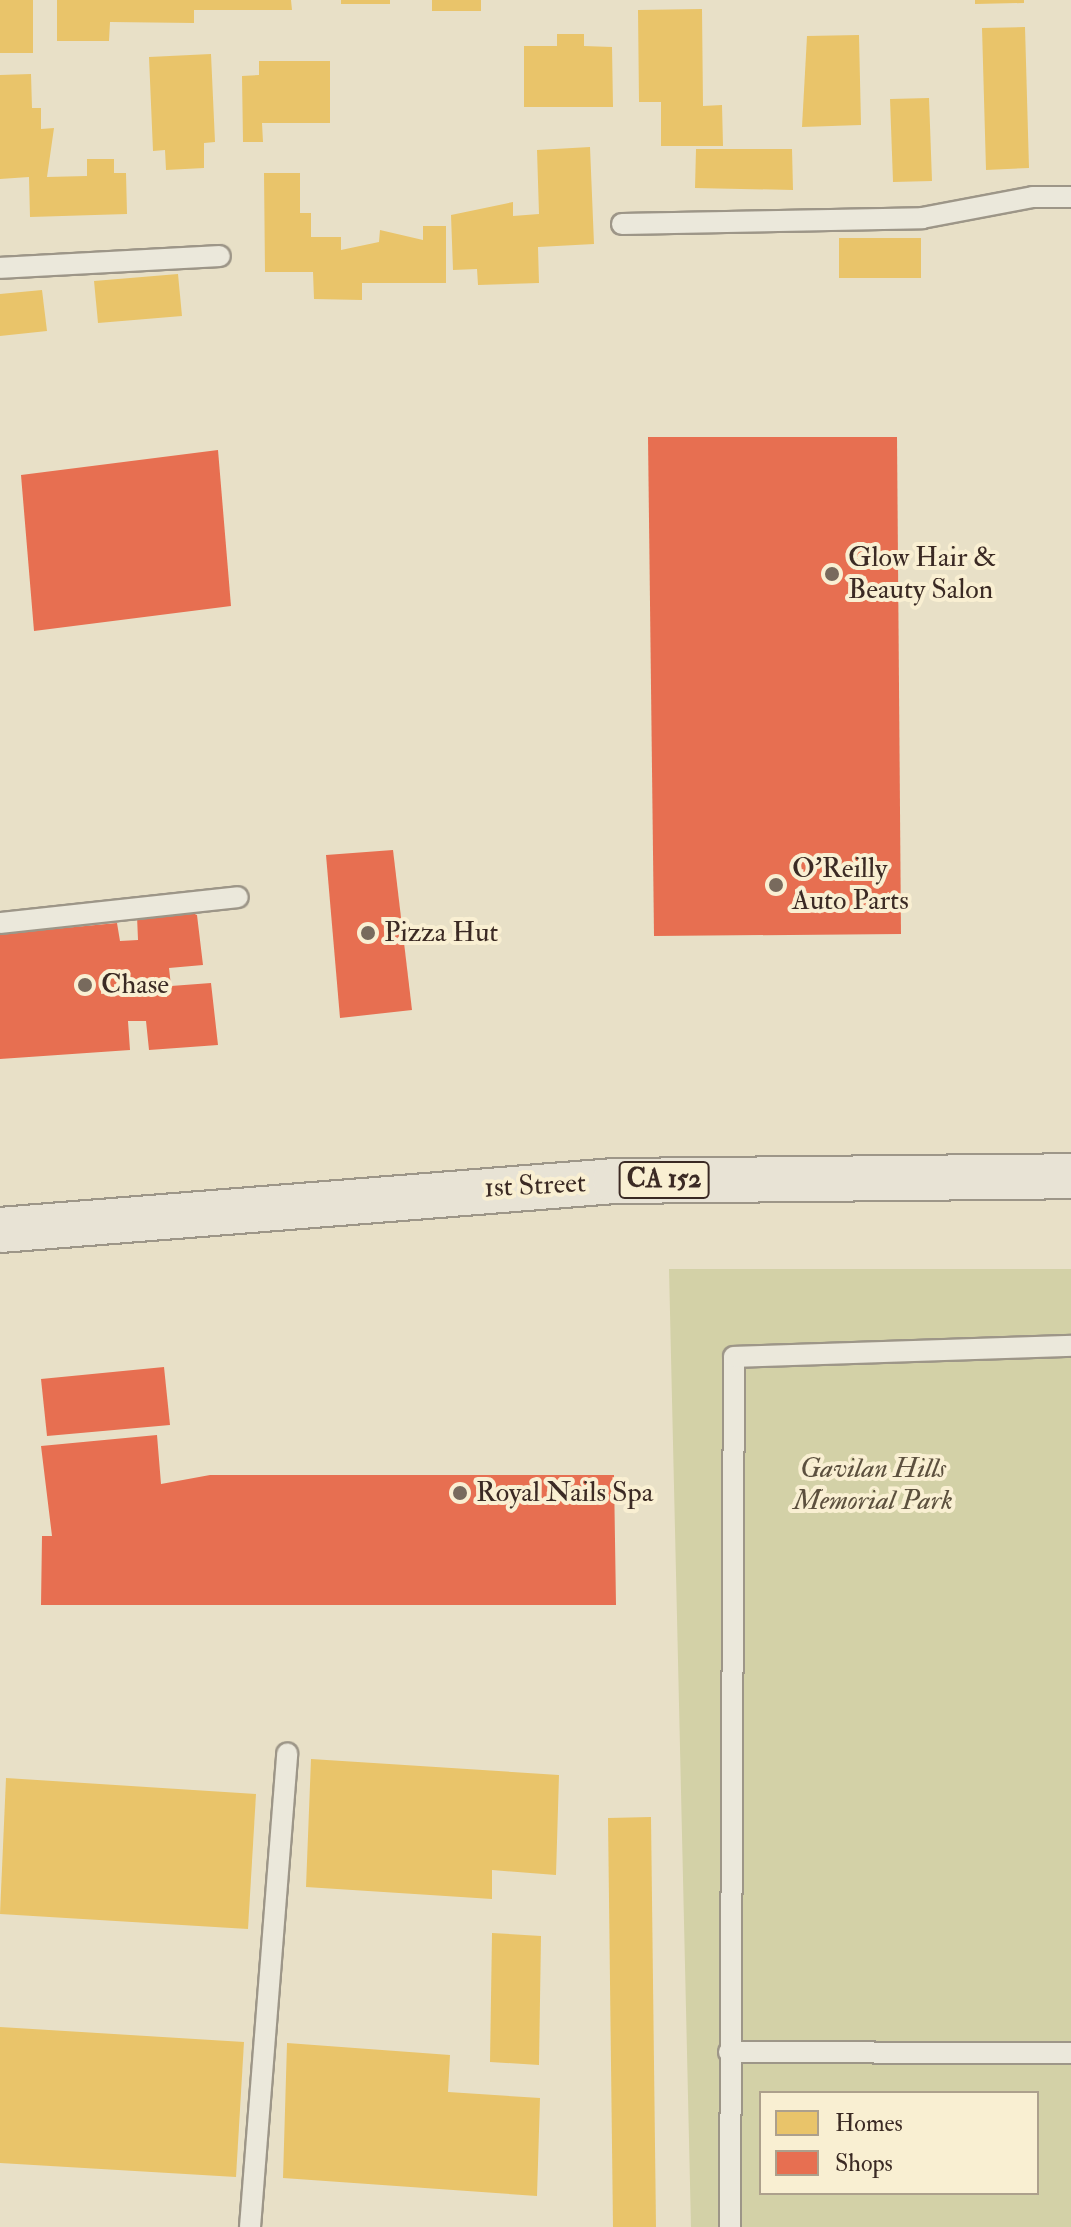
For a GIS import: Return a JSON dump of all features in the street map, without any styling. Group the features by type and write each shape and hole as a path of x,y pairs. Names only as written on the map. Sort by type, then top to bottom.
{"main road":[{"name":"1st Street","path":"0,1230 615,1181 1071,1176"}],"lane":[{"path":"622,224 922,218 1033,197 1071,197"},
{"path":"0,268 220,256"},
{"path":"0,923 238,897"},
{"path":"730,2227 734,1357 1071,1346"},
{"path":"250,2227 287,1753"},
{"path":"729,2052 1071,2053"}],"green space":[{"name":"Gavilan Hills Memorial Park","path":"669,1269 1071,1269 1071,2227 691,2227"}],"building: Homes":[{"path":"0,0 33,0 33,53 0,53"},
{"path":"57,0 291,0 292,10 194,10 194,23 110,22 109,41 57,41"},
{"path":"341,0 390,0 390,4 341,4"},
{"path":"432,0 481,0 481,11 432,11"},
{"path":"975,0 1024,0 1024,3 975,4"},
{"path":"702,9 703,106 722,105 723,146 661,146 661,102 639,102 638,10"},
{"path":"1025,27 1029,168 986,170 982,28"},
{"path":"557,34 584,34 584,46 612,47 613,107 524,107 524,46 557,46"},
{"path":"859,35 861,125 802,127 807,36"},
{"path":"211,54 215,142 204,143 204,168 166,170 165,150 153,151 149,57"},
{"path":"259,61 330,61 330,123 262,123 263,142 243,142 242,76 259,75"},
{"path":"31,74 32,108 41,108 41,129 54,128 47,177 87,176 87,159 114,159 114,173 126,173 127,214 30,217 29,177 0,179 0,75"},
{"path":"929,98 932,181 893,182 890,99"},
{"path":"590,147 594,244 538,247 539,283 478,285 477,269 453,270 451,215 513,202 513,216 539,214 537,150"},
{"path":"696,149 792,149 793,190 695,188"},
{"path":"264,173 300,173 300,213 311,213 311,237 341,237 341,250 379,242 380,230 423,240 423,226 446,226 446,283 362,283 362,300 314,299 313,272 265,272"},
{"path":"839,238 921,238 921,278 839,278"},
{"path":"178,274 182,316 98,323 94,281"},
{"path":"42,290 47,331 0,336 0,294"},
{"path":"311,1759 559,1775 556,1875 492,1870 492,1899 306,1887"},
{"path":"6,1778 256,1794 248,1929 0,1914"},
{"path":"651,1817 656,2227 613,2227 608,1818"},
{"path":"492,1933 541,1936 539,2065 490,2062"},
{"path":"0,2027 244,2042 236,2177 0,2163"},
{"path":"287,2043 450,2055 448,2092 540,2098 537,2196 283,2178"}],"building: Shops":[{"path":"648,437 897,437 901,934 654,936"},
{"path":"218,450 231,606 34,631 21,475"},
{"name":"Pizza Hut","path":"393,850 412,1010 340,1018 326,855"},
{"name":"Chase","path":"190,912 197,915 203,965 169,968 171,986 211,983 218,1045 149,1050 146,1021 128,1021 130,1050 0,1059 0,934 117,923 120,941 138,940 137,916"},
{"path":"164,1367 170,1425 47,1436 41,1379"},
{"path":"157,1435 161,1484 210,1475 614,1475 616,1605 41,1605 42,1536 52,1536 41,1446"}],"place":[{"name":"Glow Hair & Beauty Salon","path":"832,574"},
{"name":"O'Reilly Auto Parts","path":"776,885"},
{"name":"Pizza Hut","path":"368,933"},
{"name":"Chase","path":"85,985"},
{"name":"Royal Nails Spa","path":"460,1493"}]}
